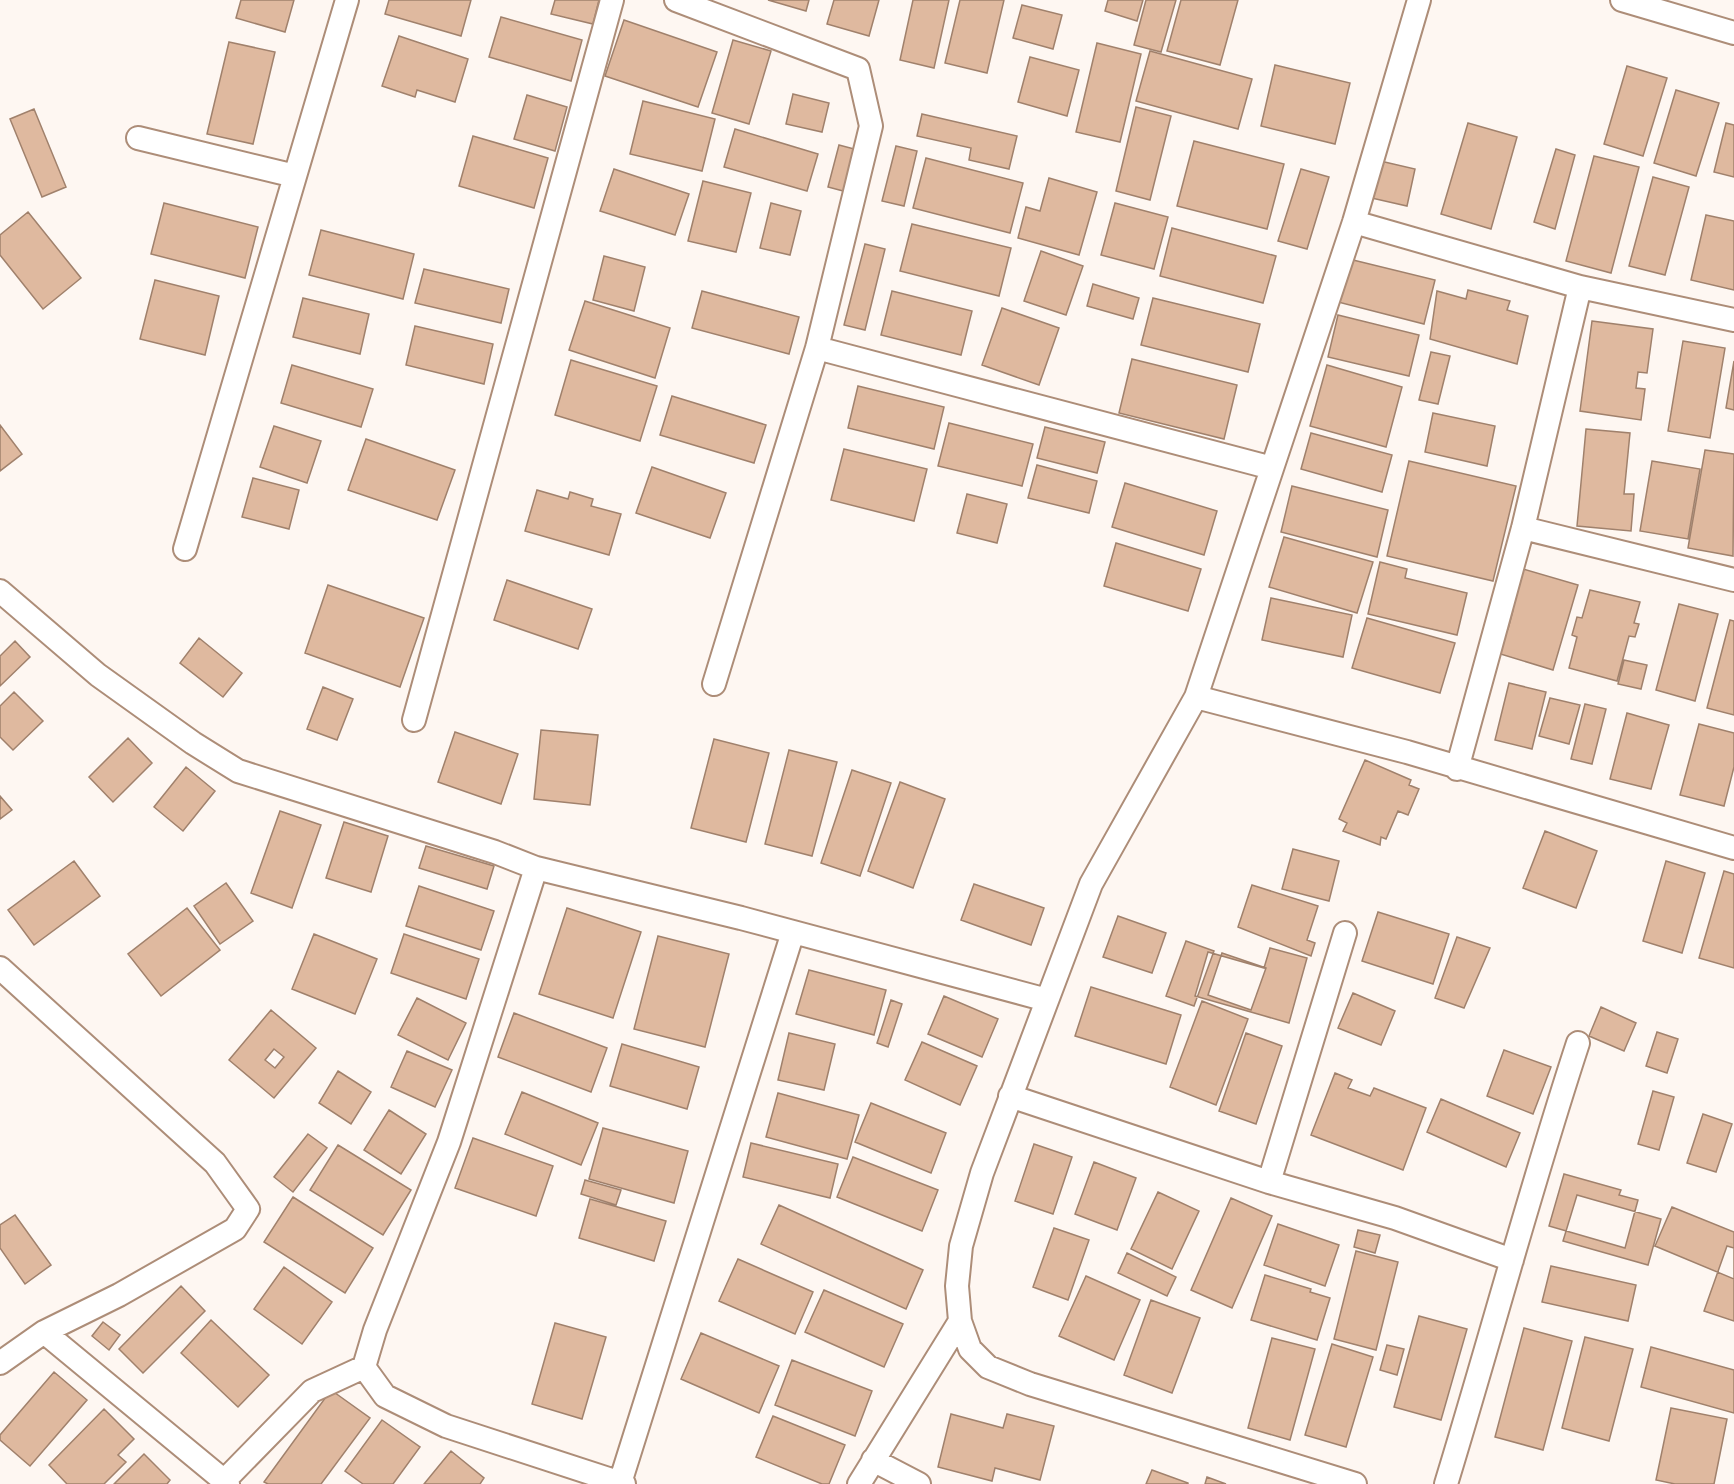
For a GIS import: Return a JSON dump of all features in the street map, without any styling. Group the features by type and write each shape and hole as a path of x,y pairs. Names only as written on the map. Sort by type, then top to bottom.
{"street":[{"path":"185,549 347,0"},
{"path":"414,720 612,0"},
{"path":"676,0 858,69 871,126 817,348 714,684"},
{"path":"1355,1484 1009,1375 988,1366 970,1349 960,1321 957,1286 961,1246 982,1173 1091,884 1196,697 1354,222 1419,0"},
{"path":"1622,0 1734,33"},
{"path":"138,138 295,176"},
{"path":"1354,222 1580,287 1734,320"},
{"path":"1457,769 1523,528 1580,287"},
{"path":"817,348 1272,468"},
{"path":"1523,528 1734,580"},
{"path":"0,591 98,675 193,743 238,771 495,852 536,868 794,932 1047,1000"},
{"path":"1196,697 1407,753 1734,848"},
{"path":"44,1332 226,1482 312,1391 364,1367 375,1330 449,1142 536,868"},
{"path":"364,1367 385,1396 446,1426 622,1483 794,932"},
{"path":"1269,1182 1346,933"},
{"path":"0,968 215,1163 248,1209 235,1229 119,1295 44,1332 0,1363"},
{"path":"1446,1484 1537,1168 1578,1043"},
{"path":"1010,1096 1269,1182 1395,1218 1512,1260"},
{"path":"859,1484 960,1321"},
{"path":"873,1460 919,1484"}],"building":[{"path":"241,0 294,0 285,32 236,18"},
{"path":"389,0 471,0 461,36 385,14"},
{"path":"555,0 599,0 593,24 551,14"},
{"path":"768,0 809,0 806,11"},
{"path":"834,0 879,0 869,36 827,24"},
{"path":"913,0 949,0 934,68 900,60"},
{"path":"960,0 1004,0 987,73 945,63"},
{"path":"1108,0 1143,0 1137,21 1105,11"},
{"path":"1146,0 1176,0 1161,52 1134,45"},
{"path":"1181,0 1238,0 1220,65 1167,51"},
{"path":"1022,5 1062,15 1053,49 1013,38"},
{"path":"501,17 582,40 571,81 489,57"},
{"path":"624,20 717,52 698,107 605,76"},
{"path":"399,36 468,59 455,102 417,90 415,97 382,86"},
{"path":"733,40 771,51 749,124 712,113"},
{"path":"229,42 275,52 253,144 207,134"},
{"path":"1097,43 1141,54 1120,142 1076,132"},
{"path":"1150,51 1252,79 1238,129 1136,101"},
{"path":"1030,57 1079,70 1067,116 1018,102"},
{"path":"1275,65 1350,83 1335,144 1261,126"},
{"path":"1627,66 1667,78 1643,156 1604,144"},
{"path":"1676,90 1719,103 1696,176 1654,163"},
{"path":"793,94 829,103 822,132 786,124"},
{"path":"527,95 567,107 555,151 514,139"},
{"path":"643,101 715,119 702,171 630,154"},
{"path":"1136,107 1171,116 1150,200 1116,191"},
{"path":"34,109 66,187 42,197 10,119"},
{"path":"922,114 1017,136 1009,169 969,160 971,148 917,136"},
{"path":"1468,123 1517,137 1491,229 1441,214"},
{"path":"1726,123 1734,125 1734,177 1714,172"},
{"path":"735,129 818,154 807,191 724,167"},
{"path":"473,136 548,158 534,208 459,186"},
{"path":"1194,141 1284,164 1267,229 1177,206"},
{"path":"839,145 858,150 847,192 828,187"},
{"path":"896,146 917,151 904,206 882,201"},
{"path":"1556,149 1575,155 1555,229 1534,222"},
{"path":"1594,156 1639,167 1611,273 1566,261"},
{"path":"926,158 1023,183 1010,233 913,208"},
{"path":"1376,160 1415,169 1407,206 1367,197"},
{"path":"614,169 689,194 675,235 600,211"},
{"path":"1301,169 1329,177 1307,249 1278,241"},
{"path":"1653,177 1689,187 1665,275 1629,266"},
{"path":"1049,178 1097,192 1079,255 1018,238 1026,207 1040,211"},
{"path":"703,181 751,193 736,252 688,241"},
{"path":"164,203 258,227 245,278 151,254"},
{"path":"771,203 801,211 790,255 760,248"},
{"path":"1115,203 1168,217 1154,269 1101,255"},
{"path":"28,212 81,278 43,309 0,255 0,235"},
{"path":"1706,215 1734,221 1734,290 1691,280"},
{"path":"912,224 1011,248 999,296 900,271"},
{"path":"1172,228 1276,256 1263,303 1160,276"},
{"path":"321,230 414,254 403,299 309,275"},
{"path":"865,244 885,249 865,330 844,325"},
{"path":"1041,251 1083,266 1066,315 1024,301"},
{"path":"604,256 645,267 634,311 593,300"},
{"path":"1349,259 1435,280 1424,324 1338,302"},
{"path":"424,269 509,289 501,323 415,303"},
{"path":"155,280 219,296 205,355 140,339"},
{"path":"1093,284 1139,298 1133,319 1087,306"},
{"path":"1468,290 1510,301 1507,310 1528,316 1517,364 1430,339 1437,291 1466,299"},
{"path":"702,291 799,317 789,354 692,328"},
{"path":"892,291 972,311 961,355 881,335"},
{"path":"303,298 369,314 360,354 293,337"},
{"path":"1153,298 1260,324 1248,372 1141,345"},
{"path":"585,301 670,328 655,378 569,350"},
{"path":"1002,308 1059,328 1039,385 982,365"},
{"path":"1338,315 1419,335 1409,376 1328,357"},
{"path":"1592,321 1653,329 1647,373 1638,372 1636,388 1645,389 1641,420 1580,411"},
{"path":"415,326 493,344 484,384 406,365"},
{"path":"1683,341 1725,348 1710,438 1668,431"},
{"path":"1431,352 1450,356 1438,404 1419,400"},
{"path":"1132,359 1237,385 1224,439 1119,413"},
{"path":"571,360 657,386 640,441 555,415"},
{"path":"1734,361 1734,410 1726,408"},
{"path":"292,365 373,389 361,427 281,403"},
{"path":"1327,365 1402,387 1386,447 1310,426"},
{"path":"858,386 944,407 934,449 848,428"},
{"path":"672,396 766,425 754,463 660,435"},
{"path":"1433,413 1495,426 1487,466 1425,452"},
{"path":"949,423 1033,444 1022,486 938,466"},
{"path":"0,425 22,454 0,471"},
{"path":"274,426 321,441 307,483 260,467"},
{"path":"1045,427 1105,442 1097,473 1037,458"},
{"path":"1586,429 1630,433 1624,494 1634,494 1631,531 1577,526"},
{"path":"1311,433 1392,455 1382,492 1301,469"},
{"path":"366,439 455,470 437,520 348,490"},
{"path":"844,449 927,469 914,521 831,500"},
{"path":"1705,450 1734,454 1733,556 1688,548"},
{"path":"1409,461 1516,486 1493,581 1387,556"},
{"path":"1652,461 1700,469 1688,539 1640,531"},
{"path":"1037,465 1097,481 1089,513 1028,498"},
{"path":"652,467 726,493 710,538 636,513"},
{"path":"253,478 299,490 289,529 242,517"},
{"path":"1125,483 1217,511 1204,555 1112,527"},
{"path":"1292,486 1388,510 1377,557 1281,532"},
{"path":"537,490 568,499 570,492 593,499 591,506 621,514 609,555 525,531"},
{"path":"967,494 1007,504 997,543 957,533"},
{"path":"1284,537 1373,562 1357,613 1269,587"},
{"path":"1116,543 1201,569 1188,611 1104,586"},
{"path":"1380,562 1407,569 1405,578 1467,593 1457,635 1368,614"},
{"path":"1516,567 1578,585 1553,670 1494,652 1501,627 1508,629 1513,610 1505,607"},
{"path":"507,580 592,609 578,649 494,620"},
{"path":"328,585 424,618 400,687 305,653"},
{"path":"1590,590 1640,602 1634,623 1639,624 1635,637 1629,636 1617,681 1569,668 1577,637 1572,635 1577,617 1582,618"},
{"path":"1271,598 1352,615 1343,657 1262,640"},
{"path":"1679,604 1718,614 1695,701 1656,690"},
{"path":"1367,618 1455,643 1440,693 1352,668"},
{"path":"1730,620 1734,621 1734,715 1707,708"},
{"path":"199,638 242,673 223,697 180,663"},
{"path":"15,641 30,657 0,686 0,656"},
{"path":"1624,660 1647,665 1641,689 1618,684"},
{"path":"1509,683 1546,692 1532,749 1495,740"},
{"path":"323,687 353,699 337,740 307,729"},
{"path":"14,692 43,721 13,750 0,737 0,706"},
{"path":"1550,698 1580,705 1569,744 1539,736"},
{"path":"1585,704 1606,709 1592,764 1571,759"},
{"path":"1627,713 1669,725 1651,789 1610,779"},
{"path":"1699,724 1734,733 1734,767 1724,806 1680,795"},
{"path":"541,730 598,735 590,805 534,799"},
{"path":"455,732 518,754 501,804 438,782"},
{"path":"128,738 152,763 113,802 89,777"},
{"path":"714,739 769,753 746,842 691,828"},
{"path":"789,750 837,762 812,856 765,844"},
{"path":"1365,760 1411,780 1409,785 1419,789 1408,815 1398,811 1386,839 1381,837 1380,845 1343,831 1347,823 1339,819"},
{"path":"186,767 215,791 183,831 154,807"},
{"path":"852,770 891,783 860,876 821,863"},
{"path":"900,782 945,799 913,888 868,871"},
{"path":"0,796 12,810 0,819"},
{"path":"280,811 321,825 292,908 251,893"},
{"path":"344,822 388,836 371,892 326,878"},
{"path":"1545,831 1597,851 1576,908 1523,888"},
{"path":"426,846 494,866 487,889 419,868"},
{"path":"1293,849 1339,861 1329,901 1282,889"},
{"path":"74,861 100,896 34,945 8,910"},
{"path":"1666,861 1705,873 1682,953 1643,941"},
{"path":"1724,871 1734,874 1734,968 1699,958"},
{"path":"226,883 253,921 220,944 194,906"},
{"path":"974,884 1044,908 1031,945 961,920"},
{"path":"1252,885 1318,906 1307,940 1315,943 1311,956 1238,927"},
{"path":"419,886 494,911 481,950 406,926"},
{"path":"187,908 220,950 161,996 128,954"},
{"path":"567,908 641,932 613,1018 539,994"},
{"path":"1378,912 1449,934 1433,984 1362,961"},
{"path":"1118,916 1166,933 1152,973 1103,957"},
{"path":"314,934 377,959 355,1014 292,989"},
{"path":"404,934 479,959 466,999 391,973"},
{"path":"658,936 729,954 705,1047 634,1029"},
{"path":"1457,937 1490,948 1464,1008 1435,998"},
{"path":"1186,941 1214,951 1194,1006 1166,996"},
{"path":"1270,948 1307,958 1289,1023 1195,996 1208,952 1264,968"},
{"path":"1222,953 1266,968 1251,1010 1208,995"},
{"path":"809,970 886,990 874,1035 796,1014"},
{"path":"1091,987 1181,1015 1166,1064 1075,1036"},
{"path":"1353,993 1395,1011 1381,1045 1338,1028"},
{"path":"944,996 998,1019 982,1057 928,1034"},
{"path":"417,998 466,1023 448,1060 398,1035"},
{"path":"891,1000 902,1004 888,1047 877,1043"},
{"path":"1202,1001 1248,1019 1216,1105 1170,1087"},
{"path":"1601,1007 1636,1023 1624,1051 1589,1036"},
{"path":"271,1010 316,1048 274,1098 229,1060","holes":["274,1049 284,1057 275,1068 265,1060"]},
{"path":"514,1013 607,1048 591,1092 498,1057"},
{"path":"1657,1032 1678,1039 1667,1073 1646,1066"},
{"path":"789,1033 835,1044 824,1090 778,1080"},
{"path":"1246,1033 1282,1046 1256,1124 1219,1111"},
{"path":"922,1042 977,1066 960,1105 905,1080"},
{"path":"622,1044 699,1067 687,1109 610,1086"},
{"path":"1504,1050 1551,1067 1533,1114 1487,1096"},
{"path":"407,1051 452,1070 435,1107 391,1087"},
{"path":"338,1071 371,1092 351,1124 319,1103"},
{"path":"1335,1073 1352,1080 1348,1088 1370,1096 1374,1088 1426,1108 1403,1170 1311,1135"},
{"path":"1653,1091 1674,1097 1659,1150 1638,1144"},
{"path":"522,1092 598,1123 581,1165 505,1134"},
{"path":"778,1093 859,1115 847,1159 766,1137"},
{"path":"1441,1099 1520,1133 1506,1167 1427,1132"},
{"path":"871,1103 946,1133 931,1173 855,1142"},
{"path":"389,1110 426,1134 401,1174 364,1150"},
{"path":"1703,1114 1732,1124 1716,1172 1687,1163"},
{"path":"603,1128 688,1151 674,1203 589,1179"},
{"path":"308,1134 327,1148 293,1192 274,1177"},
{"path":"473,1138 553,1166 536,1216 455,1188"},
{"path":"751,1143 838,1164 830,1198 743,1177"},
{"path":"1034,1144 1072,1157 1053,1214 1015,1201"},
{"path":"338,1145 411,1190 383,1235 310,1190"},
{"path":"853,1157 938,1190 922,1231 837,1197"},
{"path":"1094,1162 1136,1178 1117,1230 1075,1214"},
{"path":"1564,1174 1621,1190 1619,1195 1638,1200 1625,1248 1549,1226"},
{"path":"585,1180 621,1190 616,1205 581,1194"},
{"path":"1158,1192 1199,1211 1172,1269 1131,1249"},
{"path":"1577,1195 1661,1219 1648,1265 1563,1241"},
{"path":"293,1197 373,1248 345,1293 264,1242"},
{"path":"1231,1198 1272,1216 1232,1308 1191,1290"},
{"path":"590,1199 666,1221 654,1261 579,1238"},
{"path":"779,1205 923,1270 906,1309 761,1244"},
{"path":"1672,1207 1734,1232 1734,1279 1655,1246"},
{"path":"15,1215 51,1265 25,1284 0,1248 0,1225"},
{"path":"1278,1224 1339,1245 1325,1286 1264,1265"},
{"path":"1054,1228 1089,1240 1068,1300 1033,1287"},
{"path":"1358,1230 1380,1235 1375,1253 1354,1247"},
{"path":"1727,1246 1734,1248 1734,1321 1704,1311"},
{"path":"1356,1251 1398,1262 1376,1350 1334,1339"},
{"path":"1127,1253 1176,1277 1167,1296 1118,1273"},
{"path":"738,1259 813,1292 795,1334 719,1301"},
{"path":"1551,1266 1636,1285 1628,1321 1542,1302"},
{"path":"284,1267 332,1302 302,1344 254,1309"},
{"path":"1265,1275 1311,1289 1310,1292 1330,1298 1317,1340 1251,1320"},
{"path":"1086,1276 1140,1300 1114,1360 1059,1336"},
{"path":"181,1286 205,1311 143,1373 119,1349"},
{"path":"824,1290 903,1324 884,1367 805,1332"},
{"path":"1151,1300 1200,1318 1172,1393 1124,1375"},
{"path":"1419,1316 1467,1329 1441,1420 1394,1407"},
{"path":"211,1320 269,1375 238,1407 181,1353"},
{"path":"103,1322 120,1335 109,1350 92,1336"},
{"path":"555,1323 606,1337 582,1419 532,1404"},
{"path":"1524,1328 1572,1341 1543,1450 1495,1437"},
{"path":"701,1333 779,1366 759,1413 681,1379"},
{"path":"1585,1337 1633,1349 1609,1441 1562,1428"},
{"path":"1272,1338 1315,1349 1290,1440 1248,1428"},
{"path":"1332,1344 1373,1357 1346,1447 1305,1435"},
{"path":"1387,1345 1404,1349 1397,1375 1380,1370"},
{"path":"1651,1347 1734,1370 1734,1413 1641,1387"},
{"path":"792,1360 872,1391 855,1436 775,1405"},
{"path":"54,1372 87,1400 30,1466 0,1440 0,1435"},
{"path":"331,1390 370,1418 321,1484 268,1484 264,1482"},
{"path":"1671,1408 1727,1419 1714,1484 1675,1484 1656,1480"},
{"path":"104,1409 134,1439 118,1455 126,1462 104,1484 67,1484 49,1465"},
{"path":"951,1414 1003,1428 1007,1414 1054,1426 1040,1480 995,1468 992,1481 938,1467"},
{"path":"773,1416 845,1445 829,1484 822,1484 756,1457"},
{"path":"382,1420 420,1447 393,1484 363,1484 345,1471"},
{"path":"451,1451 484,1478 480,1484 424,1484"},
{"path":"144,1454 170,1480 167,1484 114,1484"},
{"path":"1152,1470 1188,1483 1188,1484 1146,1484"},
{"path":"1207,1477 1226,1484 1205,1484"}]}
